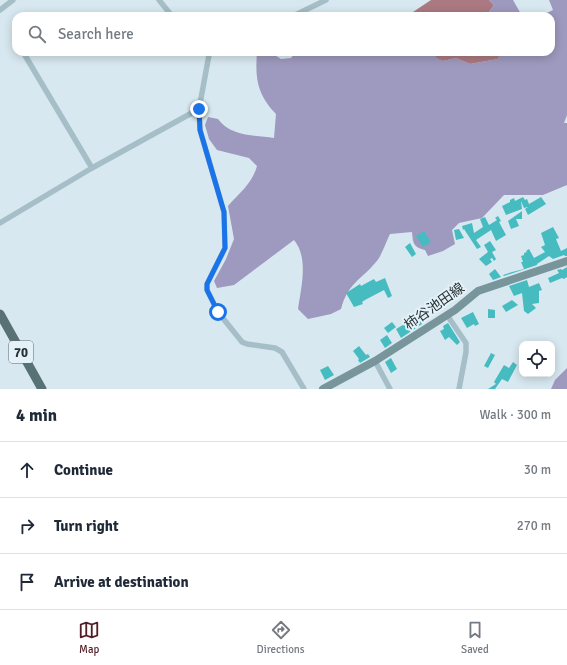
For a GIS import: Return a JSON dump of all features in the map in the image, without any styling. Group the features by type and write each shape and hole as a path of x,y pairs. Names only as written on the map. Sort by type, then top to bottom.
{"main road":[{"name":"柿谷池田線","path":"323,389 375,361 447,315 478,291 567,261"},
{"name":"70","path":"0,314 42,389"}],"street":[{"path":"0,10 13,0"},
{"path":"159,0 169,12"},
{"path":"301,12 326,0"},
{"path":"25,56 92,168"},
{"path":"208,56 199,109 200,130 224,212 225,248 207,284 207,290 218,312 242,342 275,348 282,352 304,389"},
{"path":"0,223 92,168 199,109"},
{"path":"447,315 466,343 466,352 459,389"},
{"path":"375,361 390,389"}],"shaded area":[{"path":"431,0 489,0 494,5 489,12 413,12"},
{"path":"489,0 513,0 520,12 489,12 494,5"},
{"path":"549,0 567,0 567,115 564,123 567,123 567,185 543,195 504,195 482,218 459,223 452,230 455,244 443,251 428,256 425,250 414,244 412,232 390,234 378,260 347,293 341,309 331,314 308,319 298,309 303,264 299,247 294,240 234,285 217,288 214,281 226,259 234,239 228,206 249,183 257,166 249,158 217,150 209,139 205,125 208,117 218,119 223,125 236,132 274,138 276,114 265,100 261,92 256,70 257,56 276,56 281,59 291,58 293,56 436,56 443,61 456,58 470,64 498,59 499,56 555,56 555,12 549,12 553,10"},
{"path":"435,56 499,56 498,59 470,64 456,58 443,61"},
{"path":"567,368 567,389 551,389 555,380"}],"building":[{"path":"523,197 525,200 527,199 529,204 541,197 546,204 528,215 525,209 528,207 524,208 521,201 522,209 506,215 502,206 514,198 515,201"},
{"path":"522,211 522,219 516,219 519,226 511,229 508,221"},
{"path":"498,216 501,221 499,222 506,235 496,241 491,230 476,240 481,247 477,249 464,229 463,230 462,226 472,223 474,233 483,227 480,219 485,217 489,225 497,220 495,218"},
{"path":"553,227 559,238 556,239 561,251 567,248 567,256 564,255 553,259 549,256 537,265 504,276 503,275 524,269 521,262 523,262 521,256 524,255 524,253 529,249 534,258 545,252 541,247 545,245 541,233"},
{"path":"459,229 464,238 456,240 454,230"},
{"path":"424,231 431,242 423,247 416,236"},
{"path":"490,241 496,250 492,252 496,259 494,261 492,258 490,259 492,262 486,266 479,259 488,252 484,245"},
{"path":"410,243 416,254 412,257 405,247"},
{"path":"567,267 567,277 550,283 548,278 559,273 557,270 562,270"},
{"path":"495,269 501,277 493,280 489,274"},
{"path":"385,278 392,296 388,298 384,290 362,302 363,304 354,307 346,293 360,284 361,286 374,279 376,282"},
{"path":"527,280 529,287 539,283 542,290 539,291 539,303 532,304 536,308 528,314 524,311 522,293 514,296 509,286"},
{"path":"512,300 518,305 506,312 502,306"},
{"path":"488,309 495,310 495,318 488,318"},
{"path":"473,312 479,324 475,326 474,324 467,328 461,318"},
{"path":"408,316 413,323 419,319 422,324 401,338 396,329 408,322 405,319"},
{"path":"392,322 396,327 388,333 384,328"},
{"path":"448,323 460,342 457,345 449,337 445,340 440,331 444,329 443,326"},
{"path":"387,335 392,343 385,348 380,340"},
{"path":"359,346 366,355 368,354 370,357 360,363 353,351"},
{"path":"491,353 495,355 488,368 484,366"},
{"path":"391,358 397,369 391,373 385,362"},
{"path":"513,362 517,365 508,382 502,379 495,389 488,389 496,384 494,382 504,365 509,368"},
{"path":"328,366 334,375 325,380 320,370"}],"route":[{"path":"199,109 200,130 224,212 225,248 207,284 207,290 218,312"}]}
